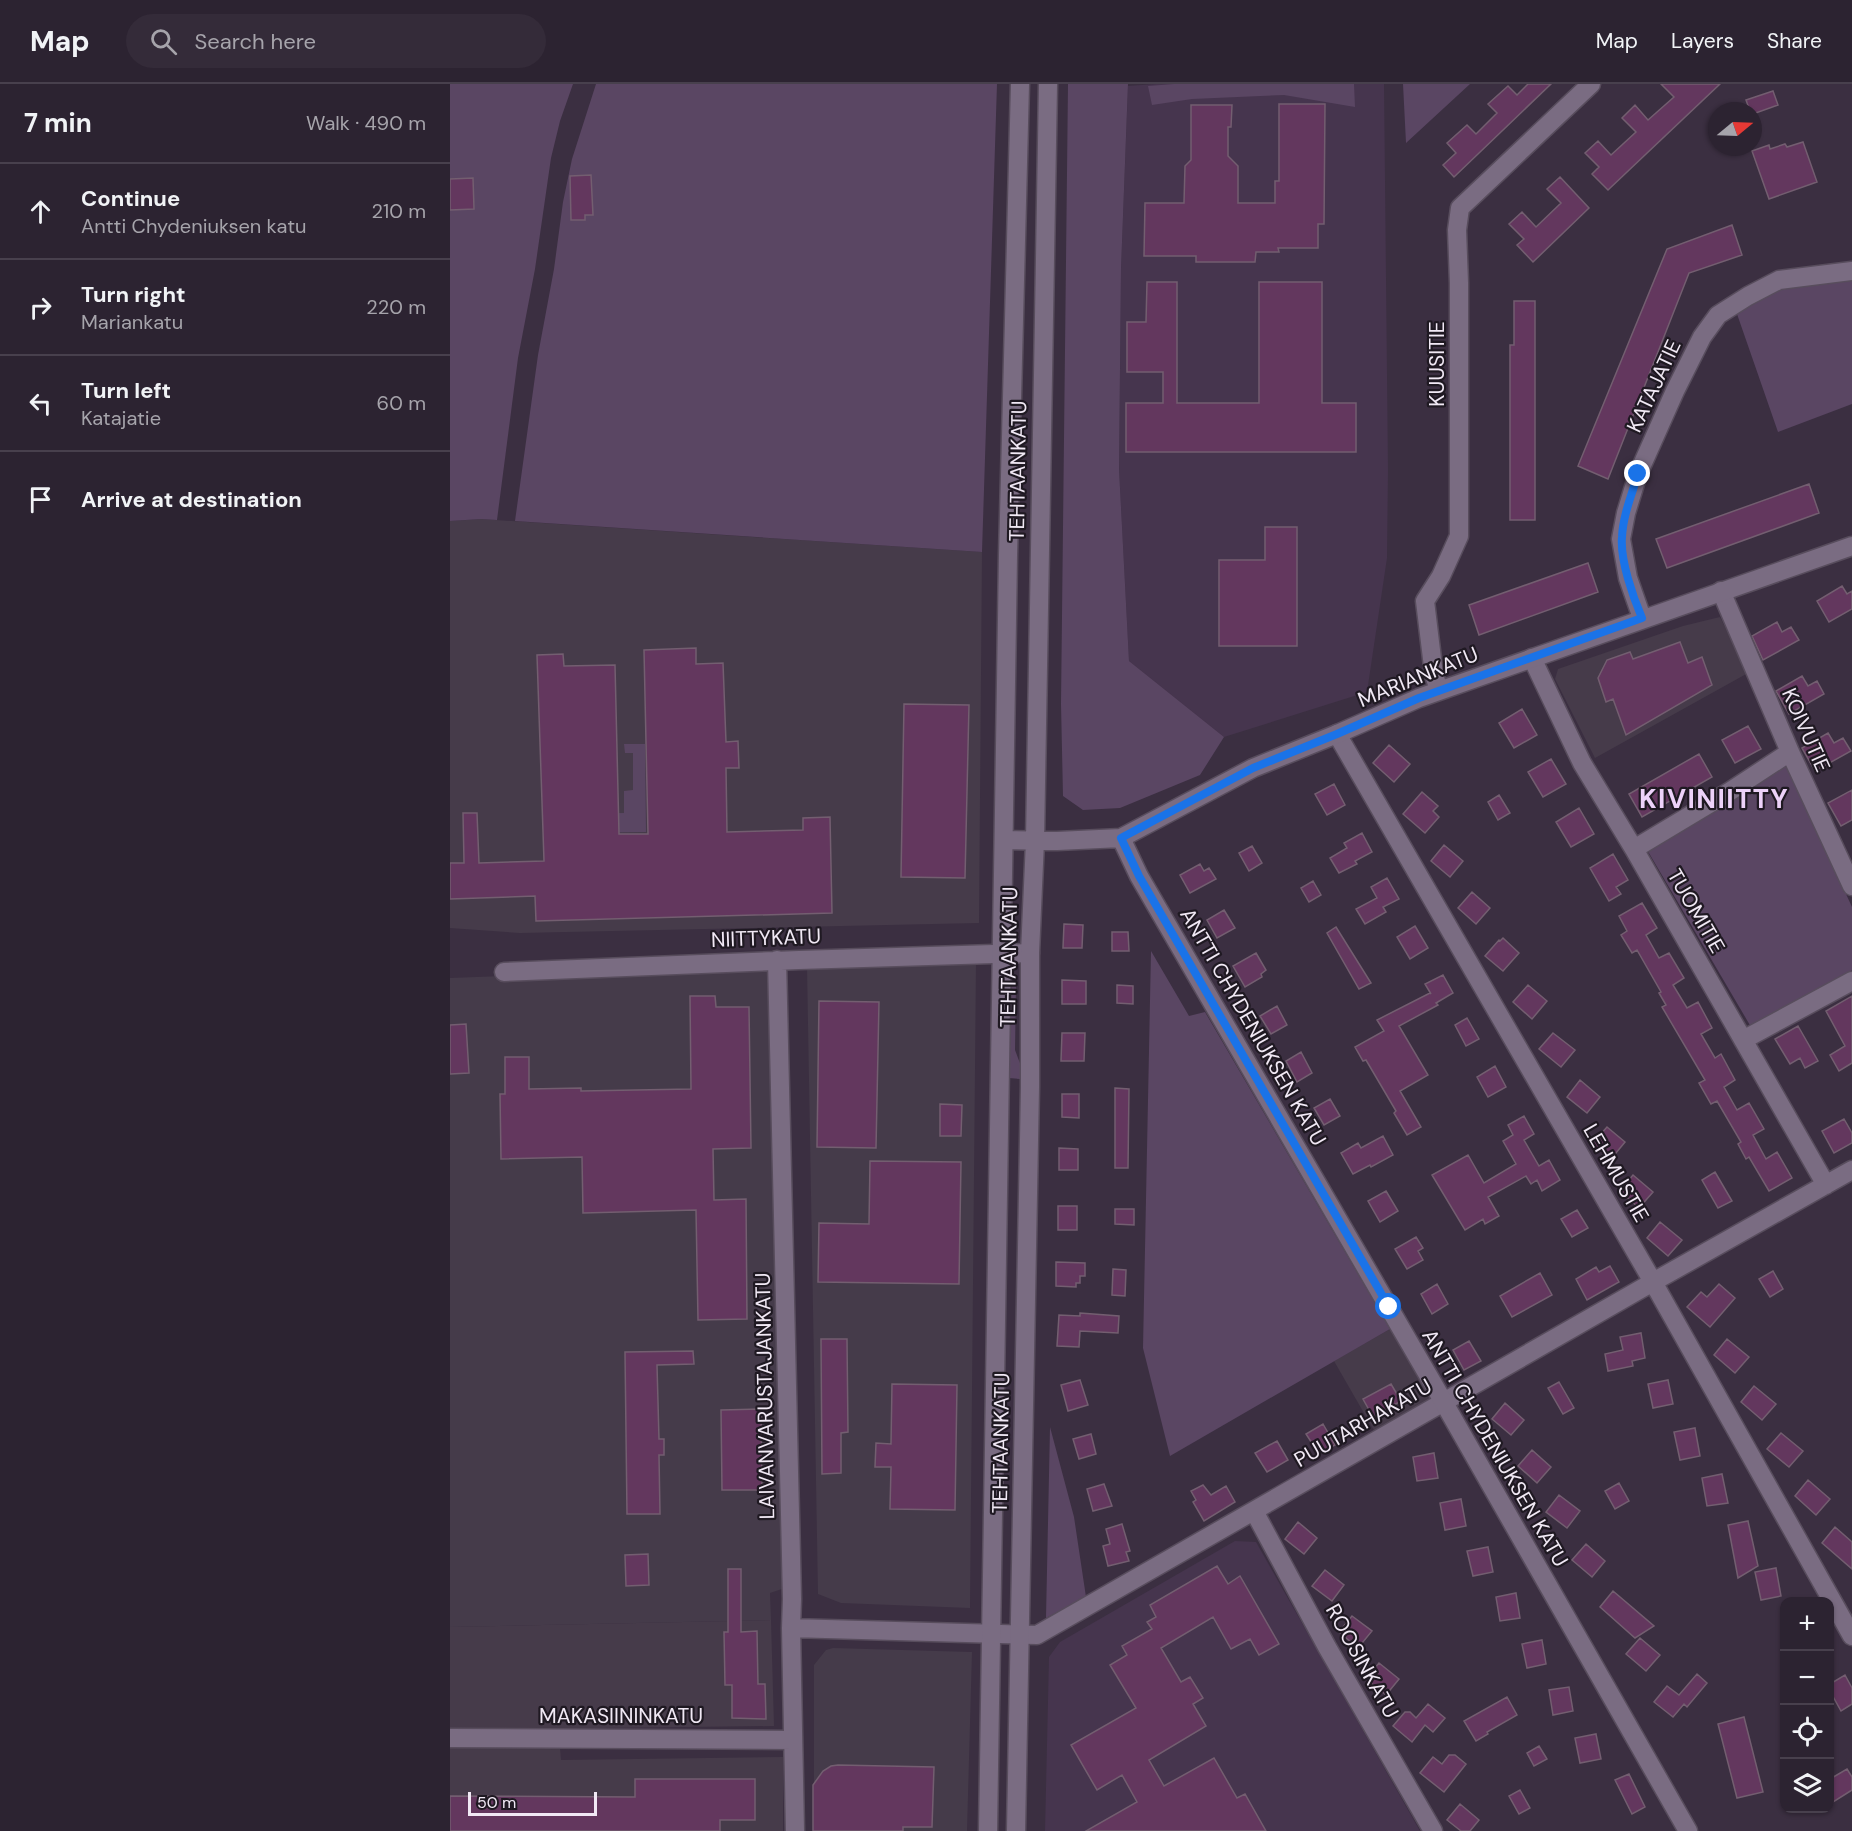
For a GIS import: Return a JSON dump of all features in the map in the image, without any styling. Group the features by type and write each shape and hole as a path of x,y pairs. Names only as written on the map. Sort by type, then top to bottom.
{"street":[{"name":"TEHTAANKATU","path":"988,1831 1008,555 1020,84"},
{"name":"TEHTAANKATU","path":"1016,1831 1030,1098 1030,953 1035,841 1048,84"},
{"name":"KUUSITIE","path":"1439,690 1434,675 1425,602 1441,576 1459,536 1457,230 1460,208 1591,84"},
{"name":"KATAJATIE","path":"1642,618 1624,559 1622,539 1626,513 1638,474 1702,337 1718,315 1779,280 1796,276 1852,271"},
{"name":"MARIANKATU","path":"1005,840 1121,838 1253,768 1439,690 1852,546"},
{"name":"KOIVUTIE","path":"1721,591 1790,752 1852,886"},
{"name":"TUOMITIE","path":"1532,658 1582,763 1634,849 1826,1185"},
{"name":"LEHMUSTIE","path":"1337,734 1653,1282 1852,1636"},
{"path":"1634,849 1790,752"},
{"name":"ANTTI CHYDENIUKSEN KATU","path":"1121,838 1139,876 1688,1831"},
{"name":"NIITTYKATU","path":"504,972 777,960 1030,953"},
{"name":"LAIVANVARUSTAJANKATU","path":"777,960 795,1831"},
{"path":"1743,1040 1852,981"},
{"name":"PUUTARHAKATU","path":"790,1628 1037,1635 1852,1170"},
{"name":"ROOSINKATU","path":"1254,1511 1326,1647 1433,1831"},
{"name":"MAKASIININKATU","path":"450,1738 793,1740"}],"shaded area":[{"path":"450,84 573,84 560,121 551,158 535,269 518,358 497,520 450,521"},
{"path":"596,84 997,84 982,552 515,521 538,355 554,269 563,202 572,159"},
{"path":"1068,84 1128,84 1121,269 1119,469 1129,661 1224,737 1200,775 1120,808 1083,810 1063,796 1061,704"},
{"path":"1354,84 1355,107 1284,95 1192,99 1152,105 1148,86"},
{"path":"1384,84 1387,558 1367,692 1224,737 1129,661 1119,469 1121,269 1128,86"},
{"path":"1403,84 1470,84 1406,143"},
{"path":"1852,277 1852,404 1778,432 1737,314 1781,288"},
{"path":"481,519 982,552 979,923 520,933 450,928 450,521"},
{"path":"1720,617 1748,673 1595,758 1555,679 1558,669 1683,626"},
{"path":"624,744 645,744 646,832 559,833 559,814 624,813 624,791 633,790 633,753 625,753"},
{"path":"1786,764 1852,907 1852,970 1751,1027 1646,848"},
{"path":"1151,951 1189,1016 1205,1012 1390,1329 1170,1456 1143,1348"},
{"path":"976,962 970,1608 841,1603 818,1594 807,967"},
{"path":"771,966 782,1589 770,1593 771,1620 450,1627 450,978"},
{"path":"1012,983 1016,984 1015,1050 1021,1066 1020,1079 1009,1078"},
{"path":"1390,1329 1433,1403 1376,1434 1334,1361"},
{"path":"1050,1427 1074,1517 1086,1597 1046,1618"},
{"path":"1235,1541 1256,1542 1420,1831 1045,1831 1049,1657 1060,1642"},
{"path":"771,1620 774,1726 450,1730 450,1627"},
{"path":"833,1648 972,1652 967,1831 814,1831 814,1665 826,1650"},
{"path":"450,1746 560,1748 561,1760 783,1757 783,1831 450,1831"}],"building":[{"path":"1528,84 1551,84 1454,177 1443,165 1456,153 1447,143 1467,125 1476,134 1497,113 1488,104 1508,86 1517,95"},
{"path":"1661,84 1720,84 1608,190 1592,174 1599,167 1585,153 1598,141 1611,155 1636,132 1622,118 1635,105 1648,120 1674,97"},
{"path":"1773,91 1778,105 1762,111 1762,102 1747,102 1746,100"},
{"path":"1279,104 1325,104 1324,224 1318,224 1318,248 1278,248 1279,252 1256,252 1255,262 1196,262 1196,256 1144,256 1145,203 1184,203 1185,166 1191,160 1191,105 1232,105 1231,127 1228,127 1228,156 1238,166 1238,203 1275,203 1275,181 1279,181"},
{"path":"1803,142 1817,182 1769,199 1754,156 1762,156 1762,147 1769,145 1770,149 1785,144 1787,147"},
{"path":"591,175 593,215 585,215 585,220 571,220 570,176"},
{"path":"1560,177 1589,208 1533,262 1517,245 1524,239 1509,224 1522,212 1536,227 1561,203 1547,189"},
{"path":"473,178 474,209 450,210 450,179"},
{"path":"1732,225 1742,255 1689,273 1608,479 1578,466 1667,249"},
{"path":"1147,282 1177,282 1177,403 1259,403 1259,282 1322,282 1322,403 1356,403 1356,452 1126,452 1126,403 1163,403 1163,372 1127,372 1127,322 1146,322"},
{"path":"1514,301 1535,301 1535,520 1510,520 1510,345 1514,345"},
{"path":"1809,484 1819,513 1667,568 1656,539"},
{"path":"1265,527 1297,527 1297,646 1219,646 1219,560 1265,560"},
{"path":"1588,563 1598,592 1479,635 1469,605"},
{"path":"1842,586 1847,594 1852,591 1852,609 1829,622 1817,601"},
{"path":"1777,622 1782,632 1791,627 1799,640 1763,660 1752,636"},
{"path":"1680,642 1688,663 1702,657 1712,685 1626,735 1613,699 1606,702 1598,678 1607,660 1630,652 1633,659"},
{"path":"696,648 696,664 723,663 726,742 738,741 739,768 726,768 727,832 803,830 803,818 830,817 832,913 536,921 535,896 450,899 450,863 464,863 463,813 477,813 479,863 544,861 537,655 563,654 564,666 615,665 619,834 648,834 644,650"},
{"path":"1802,676 1808,686 1817,681 1824,694 1789,714 1776,691"},
{"path":"904,704 969,705 965,878 901,877"},
{"path":"1522,709 1537,735 1514,748 1499,723"},
{"path":"1748,726 1761,749 1735,763 1722,740"},
{"path":"1828,733 1834,743 1843,738 1851,751 1815,771 1802,748"},
{"path":"1389,745 1410,764 1394,782 1373,763"},
{"path":"1699,754 1712,777 1642,817 1629,794"},
{"path":"1551,759 1566,784 1543,797 1528,772"},
{"path":"1334,784 1345,805 1327,815 1315,794"},
{"path":"1852,790 1852,820 1841,826 1828,803"},
{"path":"1422,792 1438,806 1433,811 1439,817 1425,833 1403,814"},
{"path":"1499,795 1510,813 1498,820 1488,802"},
{"path":"1579,808 1594,834 1571,847 1556,822"},
{"path":"1362,833 1372,852 1355,861 1357,864 1339,873 1330,858 1347,848 1344,843"},
{"path":"1444,845 1463,861 1450,877 1431,861"},
{"path":"1252,846 1262,863 1249,871 1239,853"},
{"path":"1613,854 1628,880 1616,887 1621,894 1609,901 1590,868"},
{"path":"1200,864 1204,871 1209,868 1216,879 1190,893 1180,875"},
{"path":"1387,878 1399,899 1383,907 1386,912 1365,924 1356,909 1377,898 1371,887"},
{"path":"1313,881 1321,895 1309,902 1301,888"},
{"path":"1472,892 1490,908 1476,924 1458,908"},
{"path":"1642,903 1657,928 1646,935 1659,958 1669,953 1684,978 1673,985 1687,1008 1698,1002 1712,1028 1701,1034 1715,1058 1721,1054 1735,1080 1724,1087 1737,1110 1749,1103 1764,1129 1753,1135 1766,1159 1777,1152 1792,1178 1769,1191 1749,1157 1746,1159 1738,1144 1741,1142 1717,1101 1711,1104 1699,1083 1705,1080 1662,1007 1666,1005 1659,993 1661,992 1637,950 1632,953 1621,935 1627,931 1619,916"},
{"path":"1224,910 1235,928 1217,938 1207,920"},
{"path":"1064,924 1083,925 1082,948 1063,948"},
{"path":"1415,926 1428,948 1410,959 1397,937"},
{"path":"1336,927 1371,983 1359,989 1327,933"},
{"path":"1112,932 1128,932 1129,951 1112,951"},
{"path":"1503,938 1519,953 1503,971 1485,956"},
{"path":"1256,953 1266,970 1261,974 1262,977 1245,987 1233,966"},
{"path":"1443,975 1453,993 1436,1003 1438,1005 1399,1026 1428,1075 1400,1091 1421,1127 1407,1135 1394,1113 1396,1111 1366,1060 1363,1061 1355,1047 1384,1031 1377,1020 1431,994 1425,984"},
{"path":"1062,980 1086,981 1086,1004 1062,1004"},
{"path":"1117,985 1133,986 1133,1004 1117,1003"},
{"path":"1528,985 1547,1001 1532,1019 1513,1002"},
{"path":"690,996 715,996 716,1007 749,1007 751,1148 713,1149 714,1200 746,1199 747,1319 698,1320 696,1210 583,1213 582,1157 501,1159 500,1094 505,1094 505,1057 529,1057 529,1089 581,1088 581,1091 691,1089"},
{"path":"1852,996 1852,1063 1839,1071 1830,1055 1845,1046 1826,1011"},
{"path":"819,1001 879,1002 876,1148 817,1147"},
{"path":"1277,1006 1287,1025 1271,1034 1260,1016"},
{"path":"1467,1018 1479,1039 1466,1046 1455,1025"},
{"path":"466,1024 469,1073 450,1074 450,1025"},
{"path":"1798,1026 1818,1061 1805,1068 1800,1058 1790,1064 1775,1039"},
{"path":"1062,1033 1085,1033 1084,1061 1061,1061"},
{"path":"1553,1033 1575,1050 1561,1067 1539,1049"},
{"path":"1301,1052 1312,1073 1297,1082 1286,1061"},
{"path":"1495,1066 1506,1087 1488,1097 1477,1077"},
{"path":"1580,1080 1600,1097 1587,1113 1567,1097"},
{"path":"1115,1088 1129,1089 1128,1168 1115,1168"},
{"path":"1062,1094 1079,1094 1079,1118 1062,1117"},
{"path":"1330,1099 1340,1116 1324,1125 1314,1108"},
{"path":"940,1104 962,1105 961,1136 940,1136"},
{"path":"1524,1116 1534,1134 1524,1140 1539,1166 1549,1160 1560,1180 1542,1191 1537,1180 1531,1184 1526,1176 1488,1197 1499,1216 1485,1224 1483,1219 1465,1230 1432,1175 1468,1155 1484,1183 1516,1164 1503,1141 1513,1135 1508,1125"},
{"path":"1844,1119 1852,1133 1852,1143 1834,1153 1822,1131"},
{"path":"1607,1127 1625,1142 1611,1159 1592,1144"},
{"path":"1383,1136 1393,1155 1353,1174 1341,1153 1358,1143 1361,1148"},
{"path":"1059,1148 1078,1149 1078,1170 1059,1170"},
{"path":"870,1161 961,1162 959,1284 818,1282 819,1223 869,1224"},
{"path":"1715,1172 1732,1201 1718,1208 1702,1180"},
{"path":"1633,1175 1653,1192 1639,1208 1620,1191"},
{"path":"1386,1191 1398,1211 1380,1222 1368,1201"},
{"path":"1058,1206 1077,1206 1077,1230 1058,1230"},
{"path":"1115,1209 1134,1209 1134,1225 1115,1224"},
{"path":"1577,1210 1588,1228 1572,1237 1561,1219"},
{"path":"1660,1222 1682,1240 1668,1256 1647,1238"},
{"path":"1416,1237 1423,1248 1418,1251 1423,1260 1407,1269 1395,1249"},
{"path":"1056,1262 1085,1263 1085,1276 1080,1276 1080,1283 1076,1283 1076,1287 1056,1286"},
{"path":"1610,1266 1619,1282 1587,1300 1576,1279 1596,1267 1599,1272"},
{"path":"1113,1269 1126,1270 1125,1296 1112,1295"},
{"path":"1773,1271 1783,1289 1770,1297 1759,1279"},
{"path":"1540,1273 1552,1295 1512,1317 1500,1296"},
{"path":"1437,1284 1448,1304 1432,1314 1421,1294"},
{"path":"1719,1284 1735,1298 1710,1327 1687,1307 1701,1292 1707,1297"},
{"path":"1080,1313 1119,1316 1118,1333 1080,1331 1079,1347 1057,1346 1059,1315 1080,1316"},
{"path":"1641,1333 1645,1358 1632,1361 1633,1366 1608,1371 1605,1354 1623,1350 1620,1337"},
{"path":"821,1339 847,1339 848,1432 841,1433 841,1473 822,1474"},
{"path":"1727,1339 1749,1357 1735,1373 1714,1355"},
{"path":"1469,1341 1481,1361 1464,1370 1453,1350"},
{"path":"693,1351 694,1364 657,1365 659,1439 664,1439 664,1455 659,1455 660,1514 627,1514 625,1352"},
{"path":"1080,1380 1088,1405 1068,1411 1061,1385"},
{"path":"1668,1380 1673,1404 1653,1408 1648,1384"},
{"path":"1559,1382 1574,1408 1563,1414 1548,1388"},
{"path":"892,1384 957,1385 955,1510 890,1509 891,1467 875,1467 876,1443 891,1444"},
{"path":"1391,1384 1401,1401 1373,1417 1363,1399"},
{"path":"1754,1386 1776,1404 1762,1420 1741,1402"},
{"path":"1505,1403 1524,1420 1511,1435 1492,1419"},
{"path":"761,1409 762,1490 722,1490 721,1410"},
{"path":"1323,1424 1335,1445 1319,1454 1306,1434"},
{"path":"1695,1428 1700,1456 1680,1460 1674,1432"},
{"path":"1781,1433 1803,1451 1789,1467 1767,1449"},
{"path":"1091,1434 1096,1454 1079,1459 1073,1439"},
{"path":"1277,1441 1288,1460 1267,1472 1255,1453"},
{"path":"1532,1450 1551,1467 1537,1483 1518,1466"},
{"path":"1434,1453 1438,1478 1417,1481 1413,1457"},
{"path":"1722,1474 1728,1503 1707,1506 1702,1478"},
{"path":"1808,1480 1830,1499 1816,1515 1795,1496"},
{"path":"1619,1483 1629,1501 1615,1509 1605,1491"},
{"path":"1104,1484 1112,1506 1093,1511 1087,1489"},
{"path":"1203,1485 1211,1495 1226,1486 1235,1502 1204,1521 1193,1502 1196,1500 1191,1491"},
{"path":"1559,1495 1580,1511 1567,1528 1546,1512"},
{"path":"1461,1499 1466,1526 1445,1530 1440,1503"},
{"path":"1748,1521 1758,1566 1738,1578 1728,1525"},
{"path":"1298,1522 1317,1538 1304,1554 1285,1539"},
{"path":"1122,1524 1130,1551 1126,1552 1129,1561 1108,1566 1103,1546 1110,1544 1106,1529"},
{"path":"1835,1527 1852,1542 1852,1569 1822,1543"},
{"path":"1586,1544 1605,1561 1592,1577 1572,1560"},
{"path":"1488,1547 1493,1572 1473,1576 1467,1551"},
{"path":"648,1554 649,1585 626,1586 625,1555"},
{"path":"1217,1566 1228,1584 1240,1576 1279,1644 1259,1655 1250,1639 1231,1649 1213,1617 1161,1648 1181,1682 1190,1677 1203,1698 1193,1704 1206,1726 1149,1760 1164,1786 1214,1758 1237,1798 1245,1794 1266,1831 1086,1831 1137,1802 1122,1775 1097,1790 1071,1745 1136,1708 1110,1665 1127,1655 1122,1646 1152,1629 1147,1622 1156,1617 1150,1605"},
{"path":"1776,1568 1781,1596 1761,1600 1755,1572"},
{"path":"728,1569 741,1569 741,1632 757,1631 758,1684 765,1684 766,1719 732,1718 732,1685 725,1685 724,1632 728,1632"},
{"path":"1325,1570 1344,1585 1332,1601 1312,1586"},
{"path":"1613,1591 1654,1626 1635,1638 1600,1607"},
{"path":"1516,1593 1520,1618 1500,1621 1496,1597"},
{"path":"1352,1616 1372,1631 1358,1648 1339,1632"},
{"path":"1640,1638 1660,1655 1646,1671 1626,1654"},
{"path":"1542,1640 1546,1664 1527,1668 1522,1644"},
{"path":"1379,1663 1399,1679 1386,1695 1366,1679"},
{"path":"1697,1674 1707,1683 1687,1707 1684,1704 1673,1717 1654,1702 1667,1686 1679,1695"},
{"path":"1845,1675 1852,1688 1852,1704 1841,1711 1834,1698 1834,1682"},
{"path":"1569,1687 1573,1711 1553,1715 1549,1690"},
{"path":"1507,1697 1517,1715 1476,1741 1464,1721"},
{"path":"1428,1704 1445,1718 1433,1732 1425,1725 1412,1742 1393,1726 1405,1712 1410,1712 1416,1718"},
{"path":"1744,1717 1763,1792 1737,1798 1718,1724"},
{"path":"1596,1734 1601,1759 1580,1763 1575,1738"},
{"path":"1539,1746 1547,1759 1534,1766 1527,1753"},
{"path":"1449,1755 1455,1755 1466,1764 1444,1792 1420,1773 1433,1757 1442,1764"},
{"path":"838,1765 934,1767 932,1827 903,1827 903,1831 813,1831 813,1785 823,1771"},
{"path":"1847,1769 1852,1777 1852,1790 1834,1801 1834,1777"},
{"path":"1629,1774 1645,1807 1632,1814 1615,1780"},
{"path":"635,1779 755,1779 755,1820 720,1820 720,1831 450,1831 450,1796 635,1797"},
{"path":"1520,1790 1530,1808 1519,1814 1509,1796"},
{"path":"1460,1804 1479,1820 1470,1831 1461,1831 1447,1820"}],"district":[{"name":"KIVINIITTY","path":"1714,798"}],"route":[{"path":"1389,1307 1139,876 1121,838 1253,768 1419,698 1642,618 1628,578 1622,539 1626,513 1638,474"}]}
